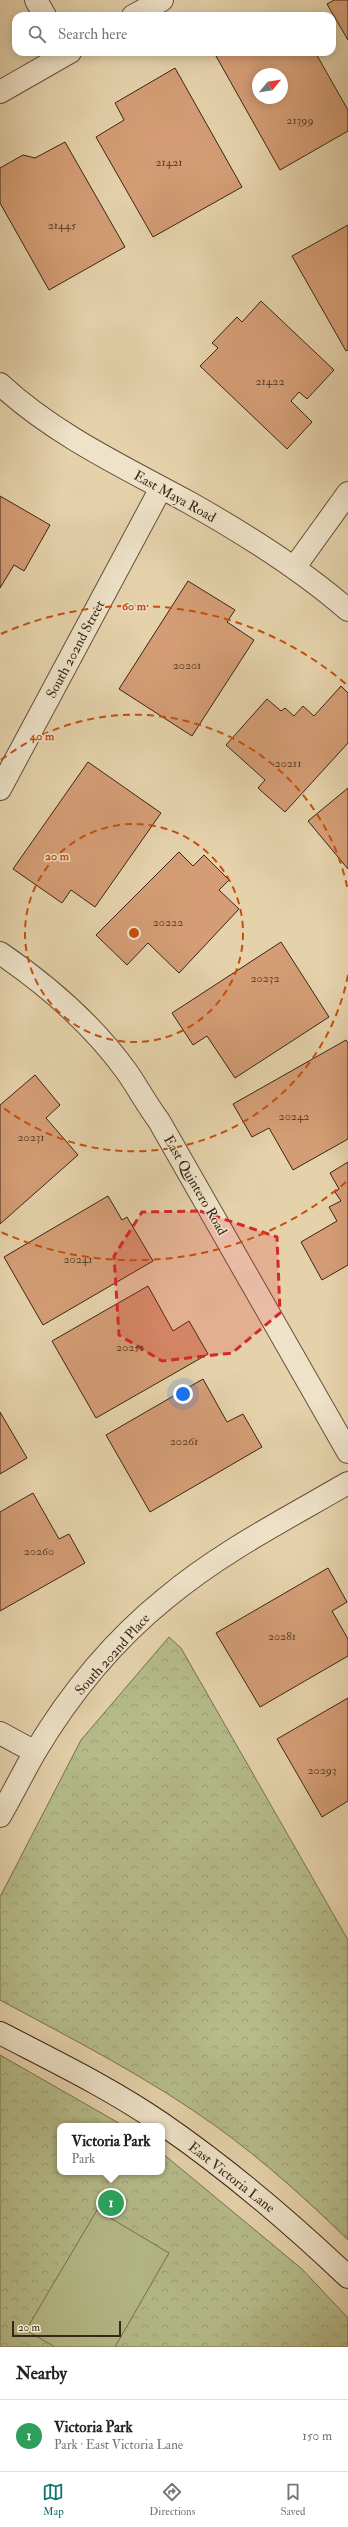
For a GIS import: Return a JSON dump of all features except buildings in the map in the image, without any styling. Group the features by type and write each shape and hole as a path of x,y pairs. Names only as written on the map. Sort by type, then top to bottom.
{"street":[{"path":"36,0 43,12"},
{"path":"141,12 162,0"},
{"path":"0,92 62,56"},
{"name":"East Maya Road","path":"0,384 48,423 87,448 236,530 294,568 348,610"},
{"name":"South 202nd Street","path":"0,789 161,488"},
{"path":"294,568 348,493"},
{"name":"East Quintero Road","path":"0,953 28,972 63,1002 96,1035 126,1071 159,1121 348,1452"},
{"name":"South 202nd Place","path":"0,1816 35,1752 63,1710 93,1670 127,1633 165,1598 205,1568 248,1540 348,1483"},
{"path":"0,1733 35,1752"},
{"name":"East Victoria Lane","path":"0,2033 101,2086 162,2123"},
{"name":"East Victoria Lane","path":"165,2125 226,2170 288,2220 348,2277"}],"highlighted area":[{"path":"200,1211 277,1237 280,1313 232,1353 162,1361 119,1335 114,1256 142,1212"}],"green space":[{"path":"169,1637 181,1648 348,1940 348,2240 268,2167 217,2127 191,2109 111,2060 0,2000 0,1897 81,1740"},
{"path":"0,2055 119,2123 57,2123 57,2175 165,2175 165,2155 302,2269 348,2318 348,2347 0,2347"},
{"path":"97,2210 169,2253 115,2347 55,2347 26,2330"}],"place":[{"name":"Victoria Park","path":"111,2203"}]}
